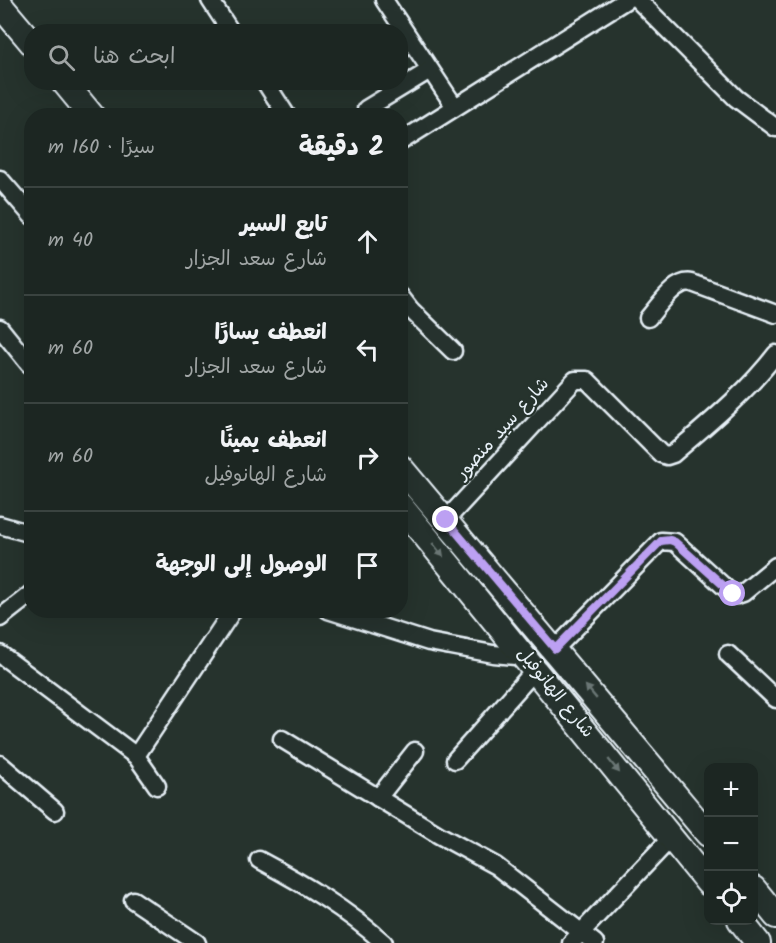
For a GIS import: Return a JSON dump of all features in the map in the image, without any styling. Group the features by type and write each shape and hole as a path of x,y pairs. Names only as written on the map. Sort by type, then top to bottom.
{"street":[{"path":"210,0 226,24"},
{"path":"384,0 400,24"},
{"path":"408,137 626,0"},
{"path":"638,0 736,98 776,128"},
{"path":"0,5 24,34"},
{"path":"408,37 455,107"},
{"path":"408,83 430,70"},
{"path":"71,90 85,108"},
{"path":"270,90 282,108"},
{"path":"368,108 397,90"},
{"path":"0,179 24,207"},
{"path":"648,318 676,286 684,282 776,314"},
{"path":"408,306 453,351"},
{"path":"0,328 24,358"},
{"name":"شارع سيد منصور","path":"446,520 575,380 587,380 661,454 667,456 673,454 723,410 764,370 776,354"},
{"name":"شارع الهانوفيل","path":"408,476 704,829"},
{"name":"شارع الهانوفيل","path":"408,515 704,878"},
{"path":"0,525 24,530"},
{"path":"555,649 661,541 675,542 730,592 737,595 743,593 776,566"},
{"path":"0,618 24,599"},
{"path":"136,756 227,618"},
{"path":"353,618 429,642 531,663 455,760"},
{"path":"0,654 136,756 157,786"},
{"path":"728,654 776,699"},
{"path":"282,739 496,866 576,938 595,943"},
{"path":"378,798 415,751"},
{"path":"0,764 55,811"},
{"path":"576,938 671,838"},
{"path":"259,860 332,901 360,921 384,943"},
{"path":"758,895 776,916"},
{"path":"133,900 197,943"},
{"path":"743,925 758,943"}],"route":[{"path":"446,520 555,649 661,541 675,542 733,594"}]}
